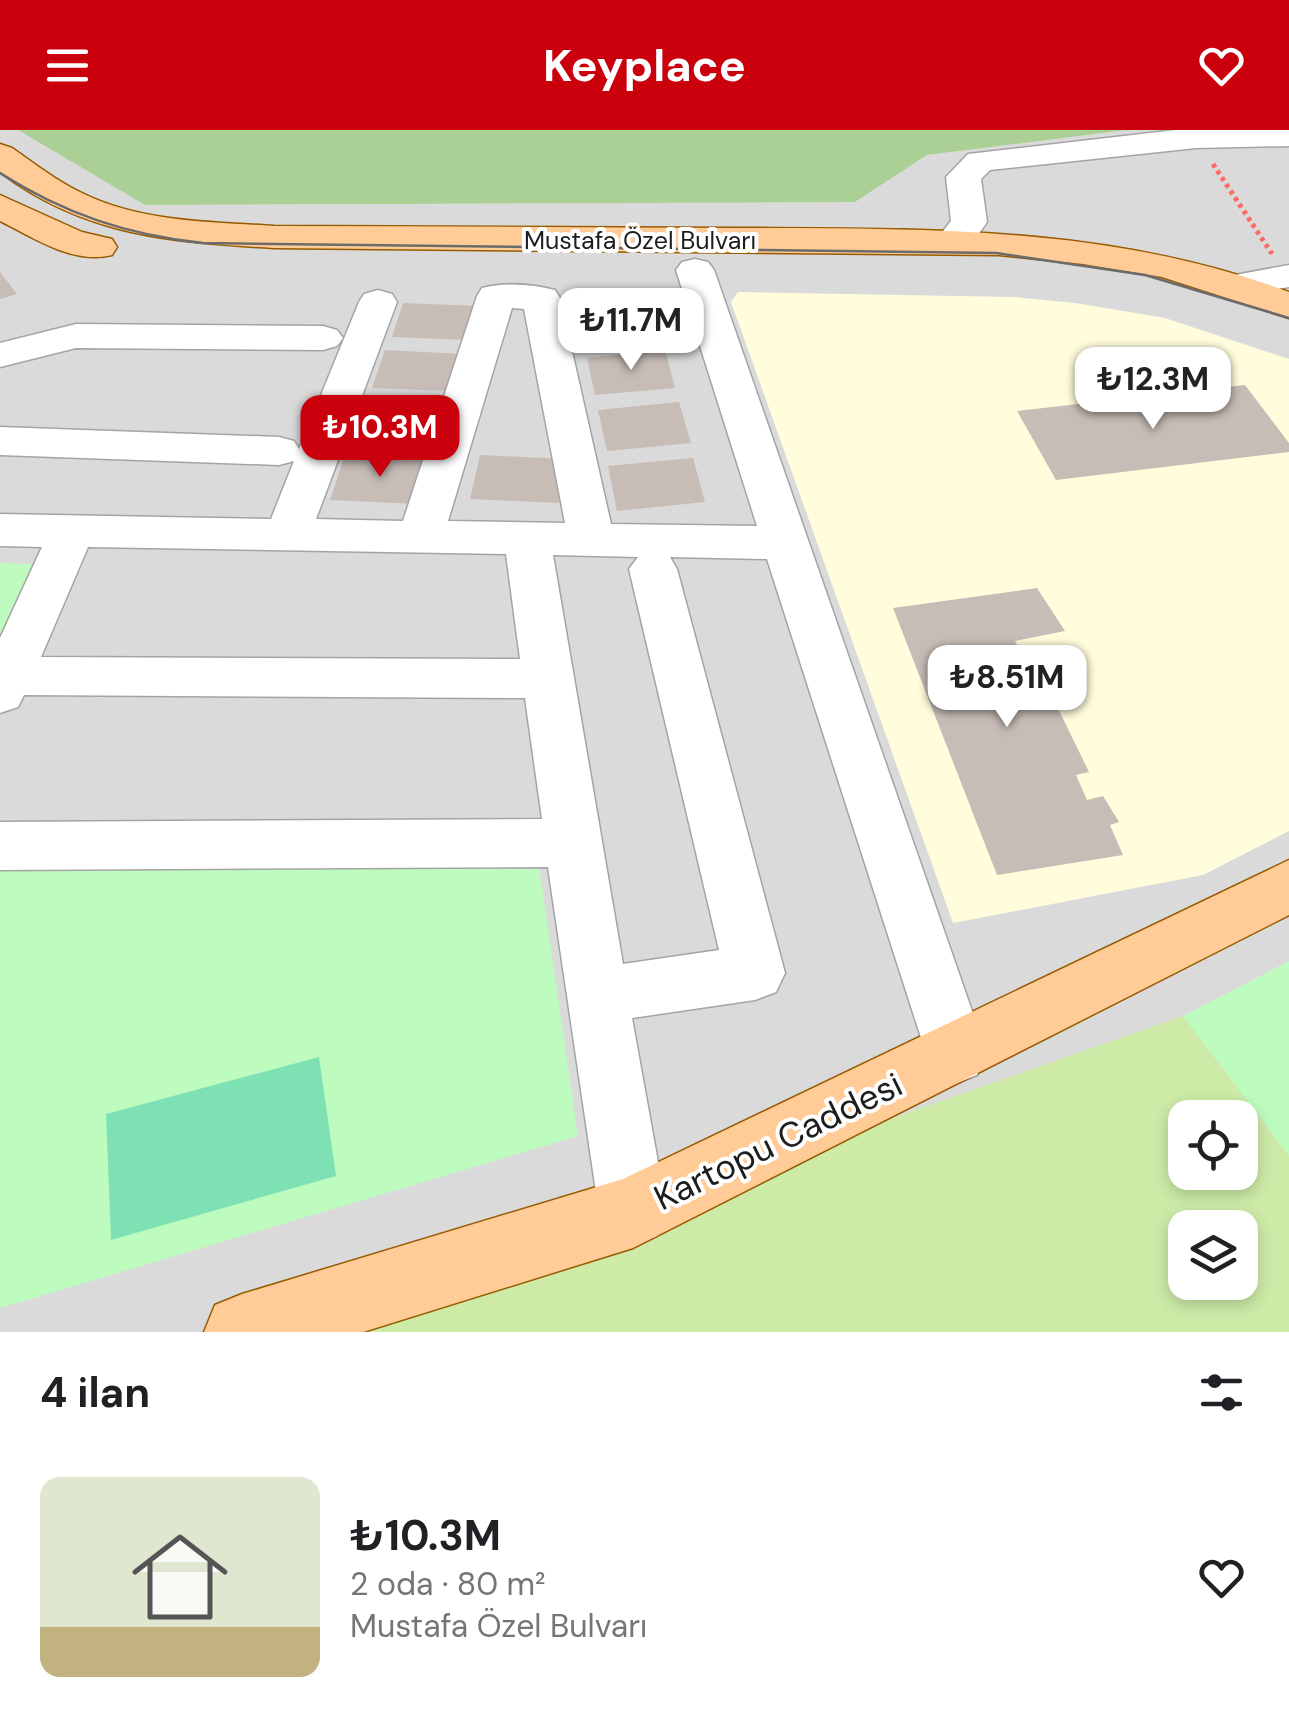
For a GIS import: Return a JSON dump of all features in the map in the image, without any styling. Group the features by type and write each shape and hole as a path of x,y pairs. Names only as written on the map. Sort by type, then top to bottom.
{"main road":[{"name":"Mustafa Özel Bulvarı","path":"0,155 76,205 127,222 182,231 331,238 953,241 1151,260 1237,285 1288,286"},
{"name":"Mustafa Özel Bulvarı","path":"0,206 70,241 177,261 695,270 960,269 1058,278 1151,293 1289,336"},
{"name":"Kartopu Caddesi","path":"242,1332 634,1212 1289,886"}],"street":[{"path":"953,241 969,222 963,177 980,161 1194,134 1289,136"},
{"path":"695,270 955,1054"},
{"path":"420,538 496,296 541,298 591,540"},
{"path":"287,536 378,302"},
{"path":"0,355 76,336 323,338"},
{"path":"0,442 279,451"},
{"path":"0,530 785,543"},
{"path":"72,532 4,684 548,679"},
{"path":"527,539 634,1212"},
{"path":"597,994 755,973 653,568"},
{"path":"0,846 573,843"}],"path":[{"path":"1194,134 1288,286"}],"shaded area":[{"path":"0,130 18,130 146,205 855,202 927,155 1127,130 1289,130 1289,1332 0,1332"},
{"path":"738,292 1013,297 1075,303 1165,318 1289,359 1289,831 1203,875 953,923 731,302"}],"green space":[{"path":"18,130 1127,130 927,155 855,202 145,205"},
{"path":"0,563 32,564 0,639"},
{"path":"539,866 578,1136 0,1308 0,867"},
{"path":"1289,961 1289,1156 1258,1115 1258,1100 1247,1100 1183,1016"},
{"path":"1183,1016 1247,1100 1168,1100 1168,1190 1258,1190 1258,1115 1289,1156 1289,1332 284,1332"},
{"path":"319,1057 336,1176 111,1240 106,1114"}],"building":[{"path":"0,272 17,294 0,299"},
{"path":"648,302 657,336 580,343 573,309"},
{"path":"403,303 478,306 469,340 392,337"},
{"path":"385,350 462,354 453,391 372,388"},
{"path":"665,350 675,388 595,395 587,358"},
{"path":"1245,385 1289,443 1289,452 1056,480 1017,411"},
{"path":"366,402 447,406 437,447 353,443"},
{"path":"679,402 691,443 607,451 598,410"},
{"path":"345,455 429,459 417,504 330,500"},
{"path":"480,455 565,459 558,503 470,499"},
{"path":"693,458 705,502 617,511 608,466"},
{"path":"1037,588 1065,631 1015,641 1024,659 1034,659 1089,772 1076,775 1087,800 1103,796 1119,822 1110,825 1123,855 997,875 893,608"}],"tram line":[{"path":"0,173 48,200 97,220 203,243 996,253 1145,275 1289,318"}]}
